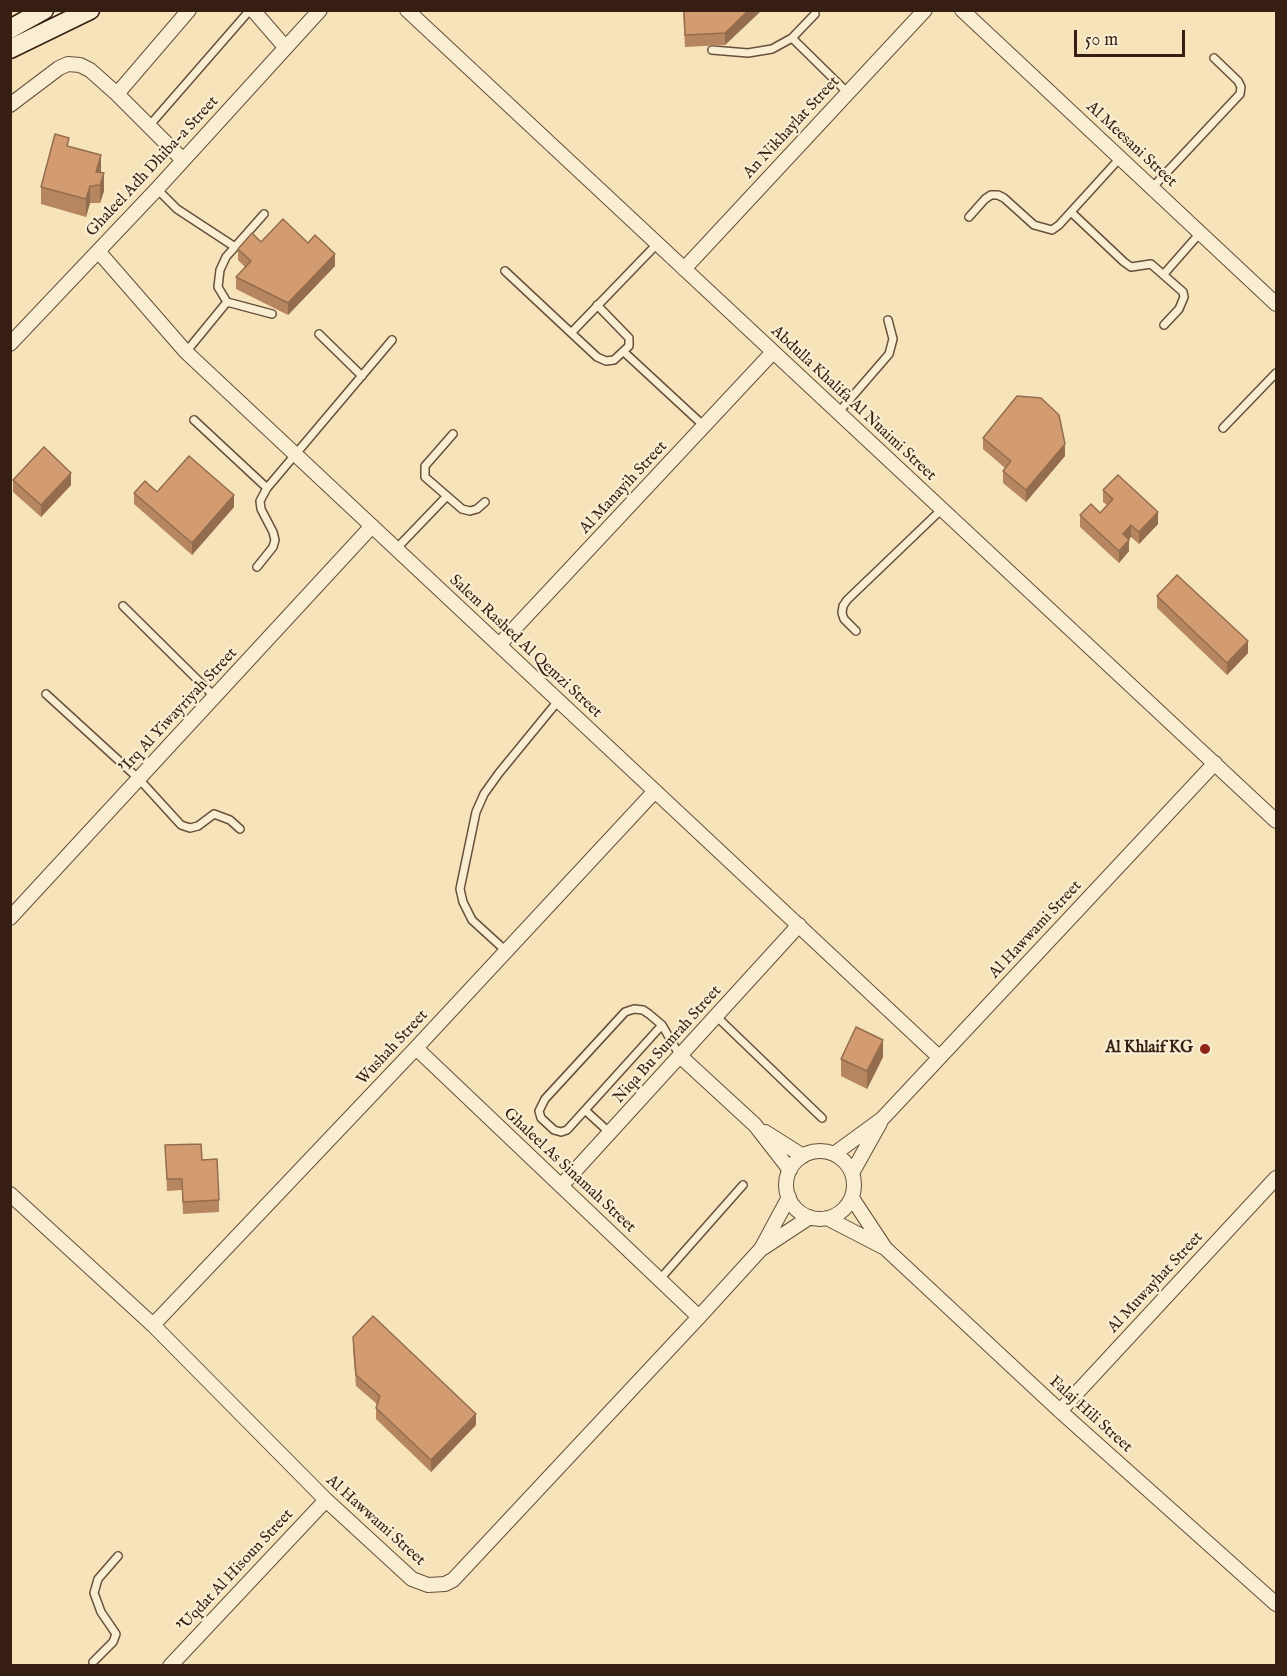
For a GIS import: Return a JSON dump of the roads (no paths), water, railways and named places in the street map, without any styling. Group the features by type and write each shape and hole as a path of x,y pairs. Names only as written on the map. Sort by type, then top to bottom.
{"main road":[{"path":"10,29 44,10"},
{"path":"10,49 90,10"}],"street":[{"path":"117,94 189,10"},
{"path":"252,10 285,47"},
{"name":"Ghaleel Adh Dhiba-a Street","path":"10,344 157,189 320,10"},
{"name":"Abdulla Khalifa Al Nuaimi Street","path":"407,10 1276,821"},
{"name":"An Nikhaylat Street","path":"684,269 925,10"},
{"name":"Al Meesani Street","path":"962,10 1276,304"},
{"path":"10,105 59,68 68,64 80,65 90,70 117,94 183,160"},
{"name":"Salem Rashed Al Qemzi Street","path":"98,251 186,352 939,1057"},
{"name":"Al Manayih Street","path":"500,645 773,352"},
{"name":"'Irq Al Yiwayriyah Street","path":"10,918 372,526"},
{"name":"Al Hawwami Street","path":"834,1154 882,1119 1215,763"},
{"name":"Wushah Street","path":"153,1325 416,1048 655,791"},
{"name":"Niqa Bu Sumrah Street","path":"561,1186 799,925"},
{"name":"Ghaleel As Sinamah Street","path":"416,1048 699,1317"},
{"path":"680,1056 755,1125 790,1170"},
{"name":"Al Hawwami Street","path":"852,1173 882,1119"},
{"path":"755,1125 803,1156"},
{"path":"818,1152 834,1154 845,1162 852,1173 854,1181 852,1198 838,1214 827,1218 810,1217 794,1206 789,1197 786,1184 790,1170 803,1156 818,1152"},
{"name":"Al Muwayhat Street","path":"1060,1411 1276,1178"},
{"name":"Al Hawwami Street","path":"10,1194 153,1325 326,1500 411,1579 428,1585 445,1584 453,1580 699,1317 761,1249 789,1197"},
{"name":"Falaj Hili Street","path":"852,1198 885,1248 1060,1411 1276,1604"},
{"name":"Al Hawwami Street","path":"761,1249 810,1217"},
{"name":"Falaj Hili Street","path":"827,1218 885,1248"},
{"name":"'Uqdat Al Hisoun Street","path":"170,1665 326,1500"}],"lane":[{"path":"149,126 252,10"},
{"path":"712,51 772,49 792,38 815,14"},
{"path":"792,38 848,93"},
{"path":"1152,188 1240,94 1239,81 1214,58"},
{"path":"969,217 985,199 991,195 998,195 1034,225 1052,230 1120,158"},
{"path":"157,189 177,209 235,247"},
{"path":"1071,212 1131,267 1151,264 1183,292 1184,297 1179,309 1164,325"},
{"path":"264,214 226,256 220,270 218,287 227,302 272,314"},
{"path":"1164,274 1200,233"},
{"path":"572,332 657,244"},
{"path":"505,271 597,357 606,361 615,360 629,346 629,338 597,305"},
{"path":"186,352 227,302"},
{"path":"838,412 889,354 893,339 888,320"},
{"path":"319,334 362,376"},
{"path":"257,567 273,547 275,540 261,509 260,501 267,488 392,340"},
{"path":"624,352 704,426"},
{"path":"1223,428 1276,373"},
{"path":"194,420 267,488"},
{"path":"453,434 425,466 425,477 462,509 470,511 477,509 485,502"},
{"path":"396,549 446,497"},
{"path":"856,631 844,619 842,613 847,600 942,509"},
{"path":"123,606 216,697"},
{"path":"46,694 139,779 181,825 190,828 198,826 214,814 230,819 240,829"},
{"path":"506,951 472,920 463,902 460,889 476,812 484,794 499,773 558,701"},
{"path":"662,1025 573,1125 561,1132 554,1130 541,1118 539,1111 545,1099 625,1012 634,1009 643,1010 662,1025 680,1056"},
{"path":"716,1016 822,1118"},
{"path":"586,1111 610,1133"},
{"path":"660,1279 743,1185"},
{"path":"93,1664 113,1642 116,1634 101,1612 94,1593 98,1579 118,1556"}],"place":[{"name":"Al Khlaif KG","path":"1205,1049"}]}
